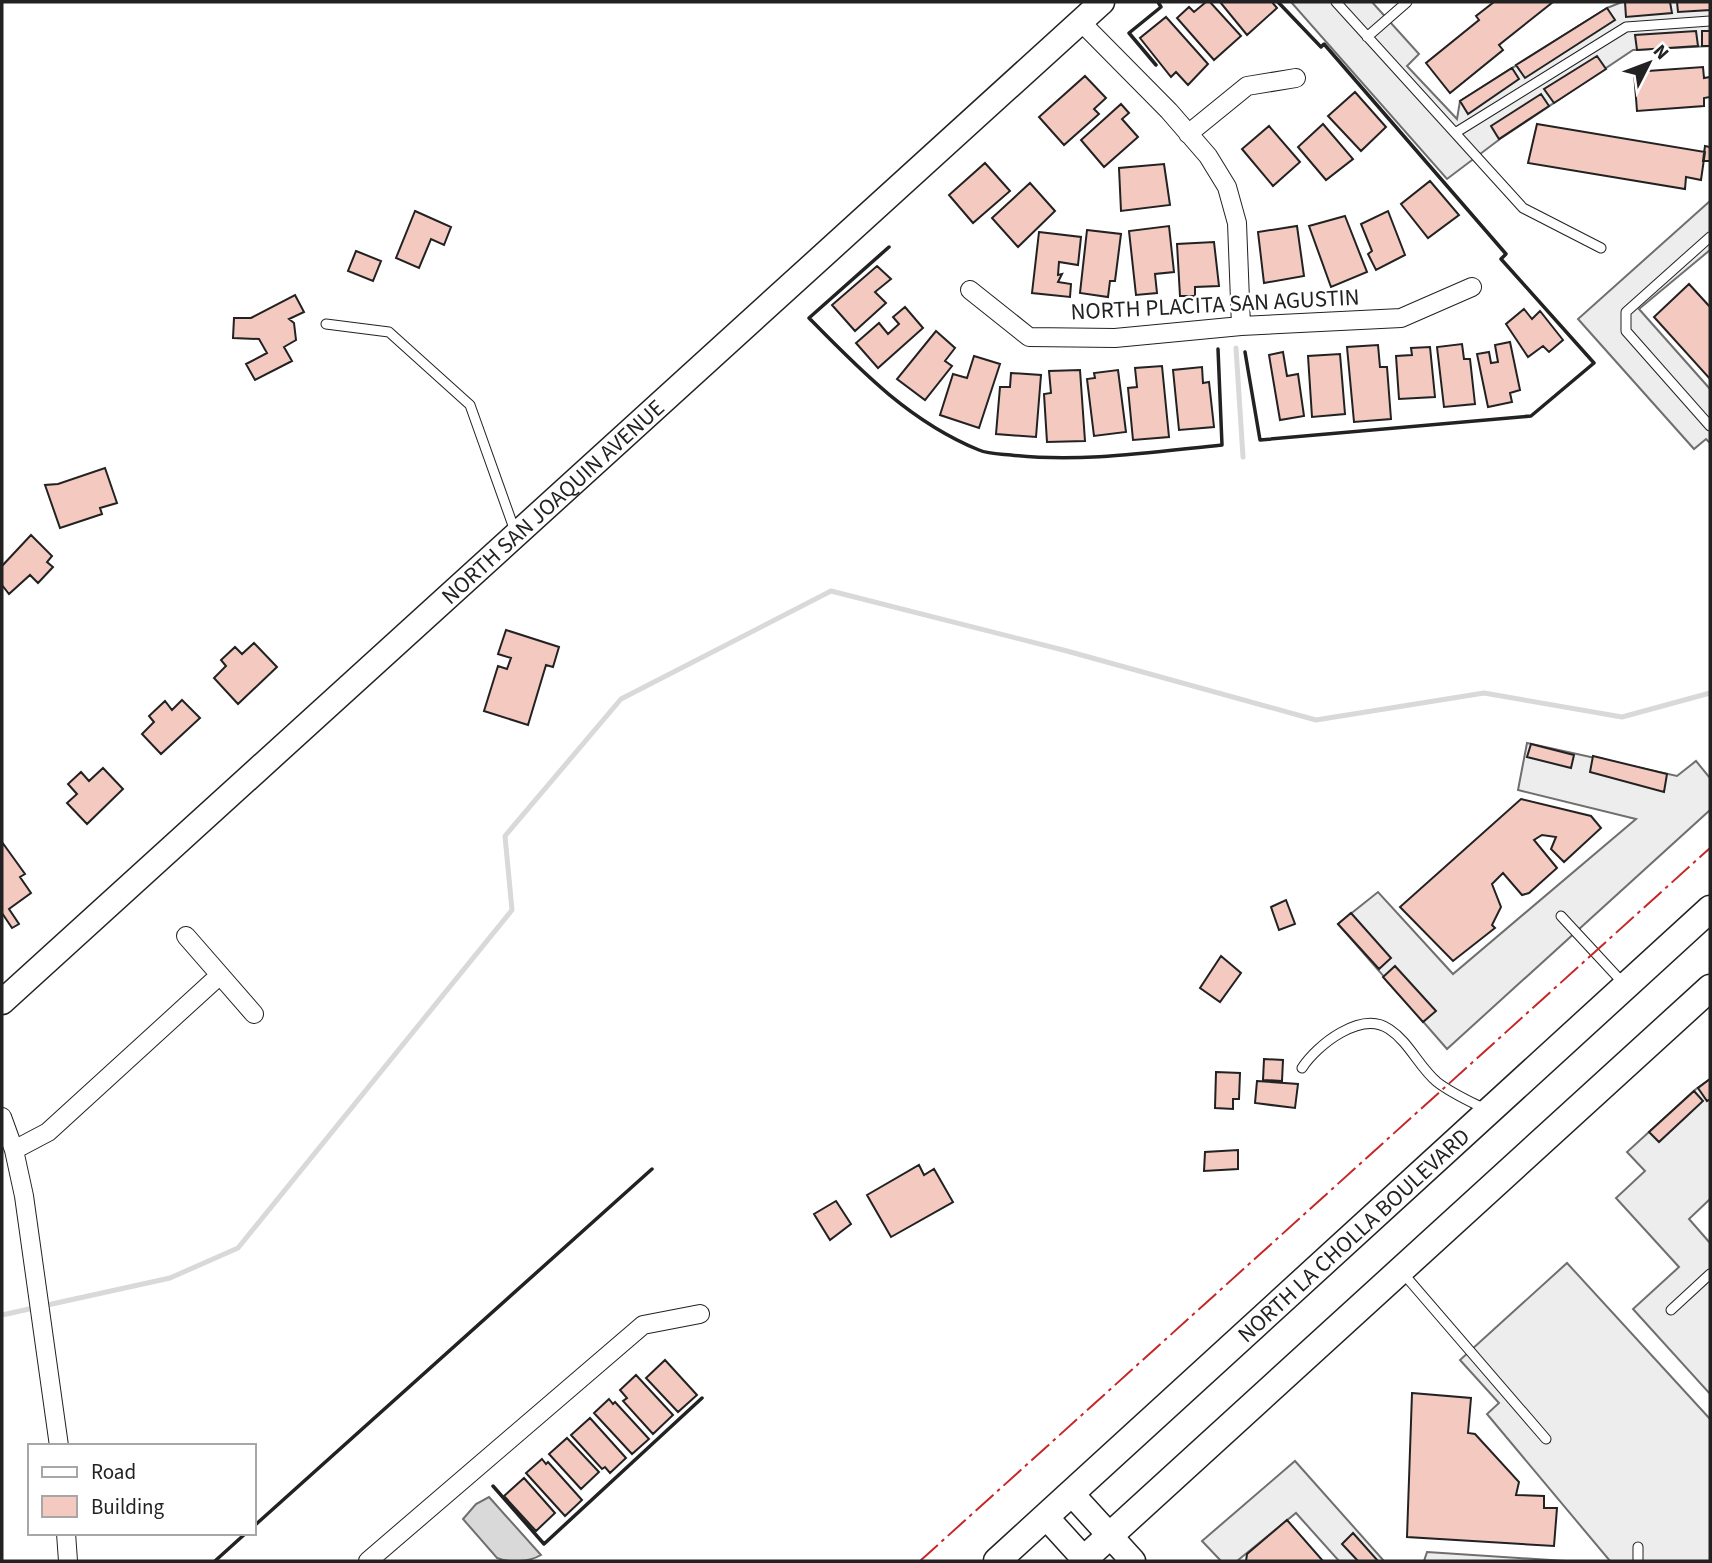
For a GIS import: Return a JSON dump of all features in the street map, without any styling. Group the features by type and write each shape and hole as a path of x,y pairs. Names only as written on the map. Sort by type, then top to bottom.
{"main road":[{"name":"NORTH LA CHOLLA BOULEVARD","path":"997,1561 1710,909"},
{"path":"1084,1561 1710,988"}],"street":[{"name":"NORTH SAN JOAQUIN AVENUE","path":"2,1002 1102,2"},
{"path":"1080,21 1208,156 1227,187 1237,223 1241,326"},
{"path":"1188,134 1247,86 1296,78"},
{"name":"NORTH PLACITA SAN AGUSTIN","path":"970,290 1029,337 1115,338 1241,326 1401,318 1472,287"},
{"path":"186,936 254,1014"},
{"path":"14,1150 48,1132 220,975"},
{"path":"2,1118 14,1150 24,1196 59,1444"},
{"path":"368,1561 643,1325 700,1314"},
{"path":"1072,1493 1133,1561"},
{"path":"1046,1517 1084,1561"},
{"path":"66,1535 68,1561"}],"lane":[{"path":"1336,2 1523,208 1601,248"},
{"path":"1367,37 1407,2"},
{"path":"1455,134 1626,27 1710,21"},
{"path":"1710,237 1626,312 1626,331 1710,426"},
{"path":"326,324 389,332 470,405 516,534"},
{"path":"1561,916 1626,986"},
{"path":"1302,1068 1309,1057 1337,1034 1364,1024 1379,1024 1391,1030 1438,1082 1490,1111"},
{"path":"1401,1270 1546,1439"},
{"path":"1671,1310 1710,1274"},
{"path":"1638,1547 1638,1561"}],"shaded area":[{"path":"1291,2 1372,2 1419,54 1407,66 1457,119 1460,101 1607,8 1622,2 1710,2 1710,46 1633,50 1500,139 1447,179"},
{"path":"1710,201 1710,250 1639,309 1710,389 1710,443 1706,439 1694,449 1578,319"},
{"path":"1527,743 1677,776 1696,761 1710,778 1710,810 1447,1049 1338,924 1378,892 1453,974 1636,819 1518,790"},
{"path":"1710,1079 1710,1199 1689,1219 1710,1243 1710,1394 1633,1309 1679,1267 1616,1198 1645,1171 1627,1152"},
{"path":"1567,1263 1710,1419 1710,1561 1610,1561 1487,1414 1499,1403 1460,1360"},
{"path":"1295,1461 1384,1561 1339,1561 1296,1513 1237,1561 1221,1561 1202,1541"},
{"path":"489,1497 541,1555 519,1561 497,1558 463,1519 476,1504"},
{"path":"1427,1552 1566,1561 1424,1561"}],"building":[{"path":"1206,2 1210,2 1241,36 1214,60 1177,18 1189,7 1194,12"},
{"path":"1220,2 1272,2 1277,8 1247,35"},
{"path":"1494,2 1553,2 1499,45 1503,50 1450,93 1426,63 1479,20 1476,16"},
{"path":"1625,2 1670,2 1672,13 1626,17"},
{"path":"1677,2 1710,2 1710,10 1678,12"},
{"path":"1607,8 1615,20 1525,78 1516,65"},
{"path":"1166,17 1208,64 1188,85 1176,72 1171,77 1140,38"},
{"path":"1696,31 1698,46 1637,50 1635,35"},
{"path":"1702,31 1710,31 1710,46 1702,46"},
{"path":"1597,56 1606,69 1554,103 1544,89"},
{"path":"1703,67 1704,78 1710,77 1710,97 1704,98 1704,106 1637,111 1634,72"},
{"path":"1512,68 1519,79 1468,114 1460,101"},
{"path":"1085,76 1106,98 1094,109 1099,114 1064,145 1039,117"},
{"path":"1355,92 1386,127 1361,151 1328,116"},
{"path":"1541,94 1549,106 1499,139 1491,126"},
{"path":"1121,104 1129,113 1122,119 1138,137 1104,167 1081,140"},
{"path":"1323,124 1353,159 1326,180 1298,147"},
{"path":"1537,124 1705,152 1701,180 1686,177 1685,189 1528,163"},
{"path":"1269,126 1300,162 1273,186 1242,149"},
{"path":"1705,146 1710,147 1710,161 1703,161"},
{"path":"985,163 1010,191 973,223 949,195"},
{"path":"1164,164 1170,205 1121,211 1119,168"},
{"path":"1430,181 1459,215 1428,238 1401,204"},
{"path":"1030,183 1055,211 1018,247 992,218"},
{"path":"415,211 451,227 444,245 431,239 419,268 396,258"},
{"path":"1388,211 1405,255 1376,270 1368,254 1372,251 1361,224"},
{"path":"1345,216 1367,272 1331,287 1309,226"},
{"path":"1169,226 1174,272 1155,274 1157,293 1136,295 1129,231"},
{"path":"1297,226 1304,276 1264,283 1258,232"},
{"path":"1087,230 1121,234 1115,281 1110,281 1108,297 1080,293"},
{"path":"1039,232 1081,237 1078,265 1059,262 1058,275 1062,274 1058,282 1071,284 1070,297 1032,293"},
{"path":"1214,242 1219,286 1195,287 1195,296 1180,296 1177,244"},
{"path":"356,251 381,261 373,281 348,271"},
{"path":"877,266 891,279 875,292 886,303 855,331 832,305"},
{"path":"1689,284 1710,307 1710,379 1654,317"},
{"path":"295,295 304,312 289,319 294,323 296,340 284,347 292,361 255,380 246,364 267,353 259,339 233,338 234,318 251,318"},
{"path":"905,307 923,328 878,368 856,343 879,323 888,334 899,324 893,317"},
{"path":"1524,309 1532,319 1540,311 1563,340 1549,352 1543,346 1528,357 1506,324"},
{"path":"936,331 955,348 945,361 952,366 925,400 897,379"},
{"path":"1510,342 1520,390 1510,393 1512,402 1488,407 1477,354 1489,352 1491,363 1498,362 1495,345"},
{"path":"1462,344 1464,359 1470,359 1475,404 1444,407 1437,347"},
{"path":"1378,345 1380,367 1387,367 1391,419 1354,422 1347,347"},
{"path":"1430,347 1435,397 1399,399 1396,356 1412,355 1411,348"},
{"path":"1283,352 1287,376 1298,374 1304,416 1280,420 1269,355"},
{"path":"1340,354 1345,414 1312,417 1308,356"},
{"path":"974,356 1000,364 979,428 940,415 953,374 967,378"},
{"path":"1162,366 1169,437 1133,440 1128,388 1137,387 1135,368"},
{"path":"1202,367 1203,383 1209,382 1214,427 1179,430 1173,370"},
{"path":"1080,370 1085,441 1047,442 1044,394 1051,393 1049,371"},
{"path":"1118,370 1126,432 1094,436 1087,379 1095,378 1094,373"},
{"path":"1011,373 1041,375 1036,437 996,434 1000,387 1010,387"},
{"path":"105,468 117,503 100,508 102,514 60,528 45,485 58,484"},
{"path":"31,535 52,556 47,562 53,567 38,583 30,575 9,594 2,585 2,566"},
{"path":"506,630 559,647 553,667 546,665 528,725 484,711 498,666 507,669 511,658 498,654"},
{"path":"254,643 277,667 238,704 214,678 226,666 221,660 235,647 242,654"},
{"path":"182,700 200,718 161,754 142,734 154,722 149,716 165,701 172,710"},
{"path":"1531,744 1574,755 1571,768 1527,757"},
{"path":"1593,756 1667,774 1664,792 1590,772"},
{"path":"103,768 123,789 87,824 67,803 77,794 68,784 81,772 89,781"},
{"path":"1521,799 1591,816 1601,828 1564,862 1551,849 1556,837 1542,835 1534,840 1557,868 1529,893 1522,895 1503,873 1492,884 1501,907 1492,925 1495,928 1453,961 1400,907"},
{"path":"2,842 25,874 20,877 31,893 9,909 19,924 12,928 2,913"},
{"path":"1286,900 1295,924 1279,930 1271,907"},
{"path":"1351,913 1391,958 1379,969 1338,924"},
{"path":"1221,956 1241,973 1220,1002 1200,988"},
{"path":"1395,966 1436,1011 1423,1022 1383,977"},
{"path":"1264,1059 1283,1060 1282,1081 1263,1080"},
{"path":"1216,1072 1240,1073 1239,1099 1233,1099 1233,1109 1215,1108"},
{"path":"1710,1079 1710,1099 1707,1101 1698,1088"},
{"path":"1257,1081 1298,1084 1295,1108 1255,1103"},
{"path":"1694,1091 1703,1101 1659,1142 1649,1132"},
{"path":"1238,1150 1238,1169 1204,1171 1205,1152"},
{"path":"919,1165 924,1175 934,1169 953,1202 891,1237 867,1195"},
{"path":"836,1201 851,1224 830,1240 814,1214"},
{"path":"665,1360 697,1395 678,1412 646,1378"},
{"path":"636,1375 673,1415 653,1434 623,1401 627,1398 620,1390"},
{"path":"1412,1393 1471,1398 1468,1433 1475,1434 1519,1482 1516,1495 1544,1496 1544,1508 1557,1508 1554,1546 1407,1537"},
{"path":"609,1399 613,1404 615,1402 649,1439 632,1454 594,1413"},
{"path":"590,1418 626,1458 610,1473 605,1467 602,1469 571,1435"},
{"path":"567,1438 599,1472 581,1489 549,1454"},
{"path":"542,1459 546,1464 548,1462 582,1500 565,1516 526,1473"},
{"path":"524,1478 555,1513 536,1531 504,1496"},
{"path":"1287,1520 1323,1561 1246,1561 1247,1554"},
{"path":"1353,1533 1378,1561 1358,1561 1342,1544"}],"waterway":[{"path":"1236,348 1243,457"},
{"path":"2,1315 170,1278 238,1248 512,910 505,836 621,699 831,591 1067,651 1316,720 1484,693 1622,717 1710,693"}],"wall":[{"path":"1156,65 1129,33 1161,7 1158,2"},
{"path":"1245,352 1260,440 1531,416 1594,363 1501,259 1506,254 1324,44 1321,47 1278,2"},
{"path":"889,247 809,318 847,357 908,410 954,438 983,451 1063,458 1222,445 1218,349"},
{"path":"256,1524 652,1169"},
{"path":"493,1486 544,1544 702,1398"},
{"path":"215,1561 244,1535"}],"power":[{"path":"920,1561 1710,848"}]}
